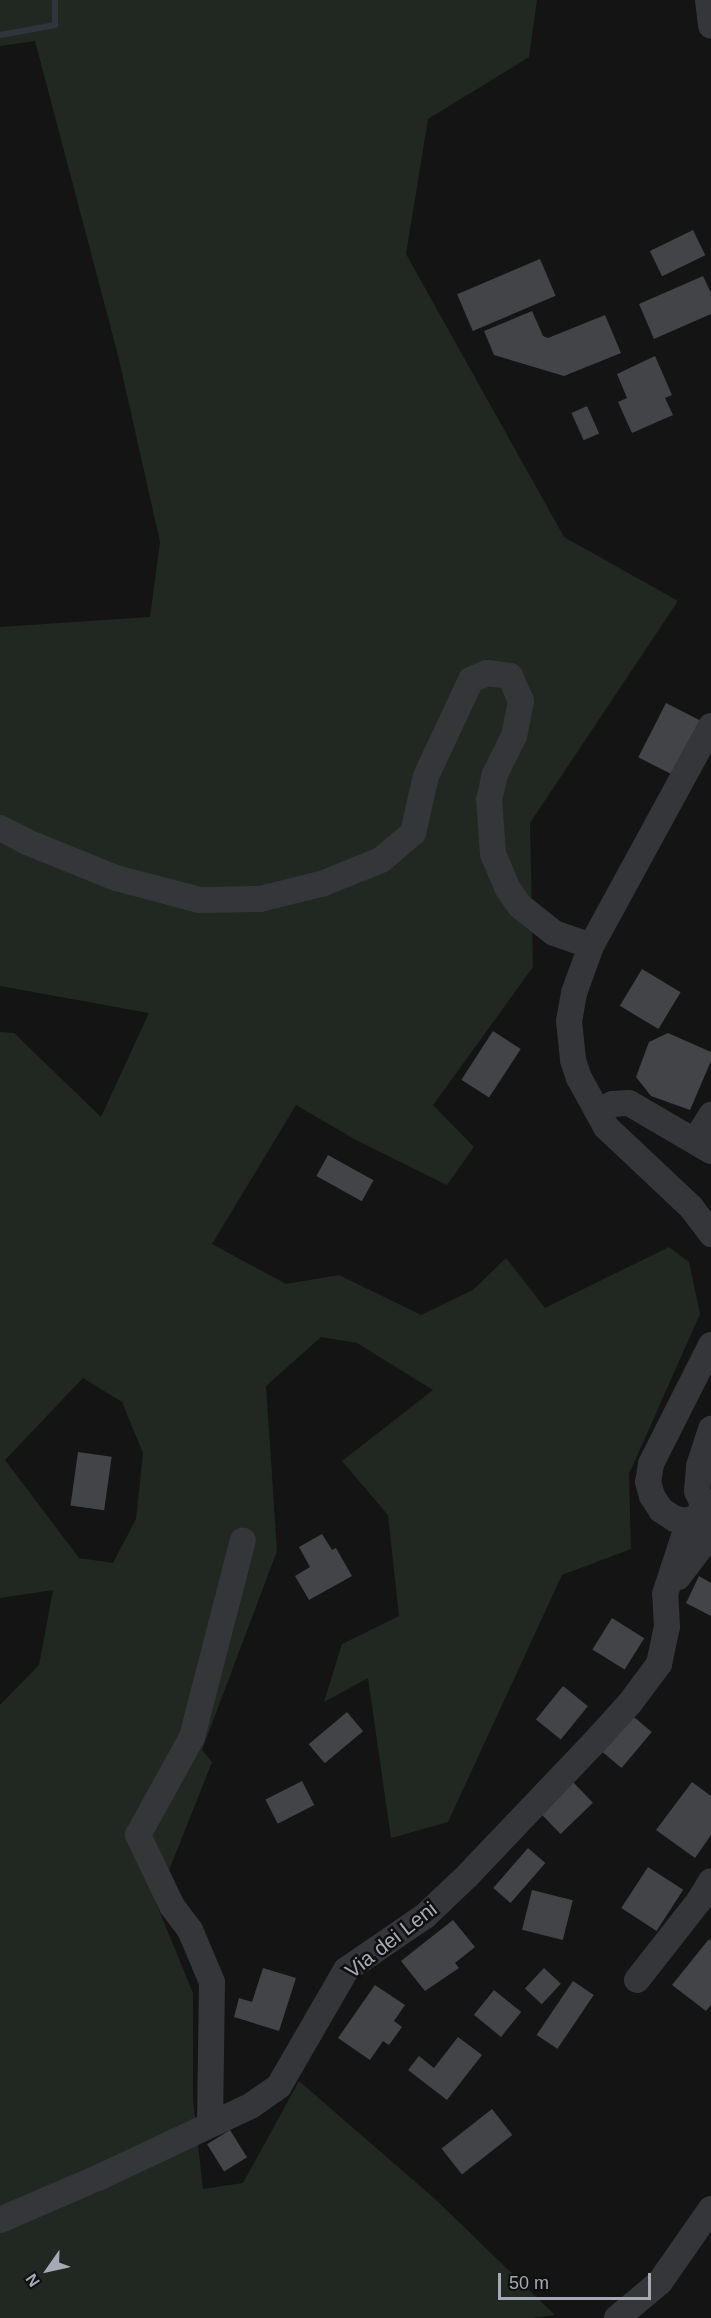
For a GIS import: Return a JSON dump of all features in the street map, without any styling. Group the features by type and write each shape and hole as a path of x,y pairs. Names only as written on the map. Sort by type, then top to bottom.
{"street":[{"path":"708,0 711,26"},
{"path":"0,828 27,842 116,878 200,900 260,898 324,883 381,860 413,834 426,776 471,680 487,673 510,676 520,701 514,736 495,774 489,799 493,854 508,889 520,906 586,957"},
{"path":"711,726 586,957 569,1021 579,1078 606,1126 691,1206 711,1234"},
{"path":"597,1111 613,1104 629,1103 703,1146 711,1115"},
{"path":"711,1345 651,1464 648,1482 652,1496 661,1510 675,1518 704,1518 697,1491 699,1466 711,1429"},
{"name":"Via dei Leni","path":"0,2220 100,2177 252,2105 279,2086 346,1970 425,1916 630,1703 658,1664 667,1627 665,1594 704,1518"},
{"path":"210,2124 212,1982 190,1930 172,1906 138,1835 192,1737 243,1540"},
{"path":"637,1980 699,1901 711,1881"},
{"path":"617,2318 660,2282 711,2209"}],"shaded area":[{"path":"0,0 537,0 529,57 428,119 406,254 564,537 678,601 530,823 533,967 433,1105 474,1147 447,1185 356,1140 296,1105 212,1244 286,1284 339,1275 421,1315 473,1290 506,1258 545,1308 669,1247 689,1262 700,1314 629,1474 631,1549 562,1575 448,1822 391,1838 368,1678 324,1702 342,1644 399,1616 388,1515 342,1461 433,1390 357,1343 321,1337 266,1386 277,1551 202,1750 212,1762 156,1903 193,1993 193,2100 203,2189 243,2183 299,2081 435,2199 555,2315 532,2318 0,2318 0,1705 39,1665 53,1590 0,1598 0,1032 14,1033 101,1117 149,1013 0,986 0,627 150,617 160,542 118,355 35,41 0,46","holes":["83,1378 122,1402 143,1453 136,1519 113,1563 79,1558 5,1460"]}],"building":[{"path":"693,230 705,255 662,276 650,251"},
{"path":"540,259 556,296 473,331 457,294"},
{"path":"703,276 711,293 711,314 654,339 639,304"},
{"path":"532,311 543,336 548,338 605,315 621,353 564,376 494,355 484,331"},
{"path":"655,356 672,395 665,398 673,415 632,433 618,402 627,398 617,374"},
{"path":"587,406 599,433 584,440 571,413"},
{"path":"666,703 700,720 672,775 638,757"},
{"path":"642,969 681,992 658,1029 620,1006"},
{"path":"493,1031 521,1049 489,1098 461,1080"},
{"path":"668,1033 711,1052 711,1061 690,1110 651,1096 636,1077 649,1042"},
{"path":"328,1155 373,1180 362,1201 316,1176"},
{"path":"78,1452 112,1457 104,1510 70,1505"},
{"path":"322,1534 332,1550 336,1548 352,1576 309,1600 295,1576 310,1567 299,1547"},
{"path":"699,1576 711,1583 711,1616 686,1603"},
{"path":"612,1618 644,1638 625,1670 592,1649"},
{"path":"563,1686 588,1706 561,1740 536,1719"},
{"path":"347,1712 363,1731 325,1763 309,1744"},
{"path":"628,1712 652,1732 622,1768 598,1748"},
{"path":"570,1779 593,1803 561,1834 538,1810"},
{"path":"302,1781 314,1805 278,1824 265,1800"},
{"path":"692,1782 711,1796 711,1835 695,1858 656,1830"},
{"path":"528,1848 545,1863 511,1903 493,1888"},
{"path":"648,1867 683,1890 657,1931 621,1908"},
{"path":"532,1890 573,1900 563,1940 522,1930"},
{"path":"453,1920 475,1947 455,1963 459,1968 425,1991 401,1961"},
{"path":"709,1939 711,1941 711,2005 706,2011 672,1985"},
{"path":"263,1968 296,1978 279,2031 234,2017 239,1998 252,2002"},
{"path":"544,1968 561,1984 542,2004 525,1988"},
{"path":"573,1981 594,1995 557,2049 537,2035"},
{"path":"375,1985 405,2005 394,2021 402,2027 389,2045 383,2041 370,2060 338,2038"},
{"path":"494,1990 521,2012 501,2037 474,2015"},
{"path":"458,2037 482,2055 447,2100 408,2070 419,2056 434,2068"},
{"path":"492,2109 512,2135 462,2174 442,2148"},
{"path":"230,2130 247,2157 224,2171 207,2144"}],"waterway":[{"path":"0,35 55,25 55,0"}]}
